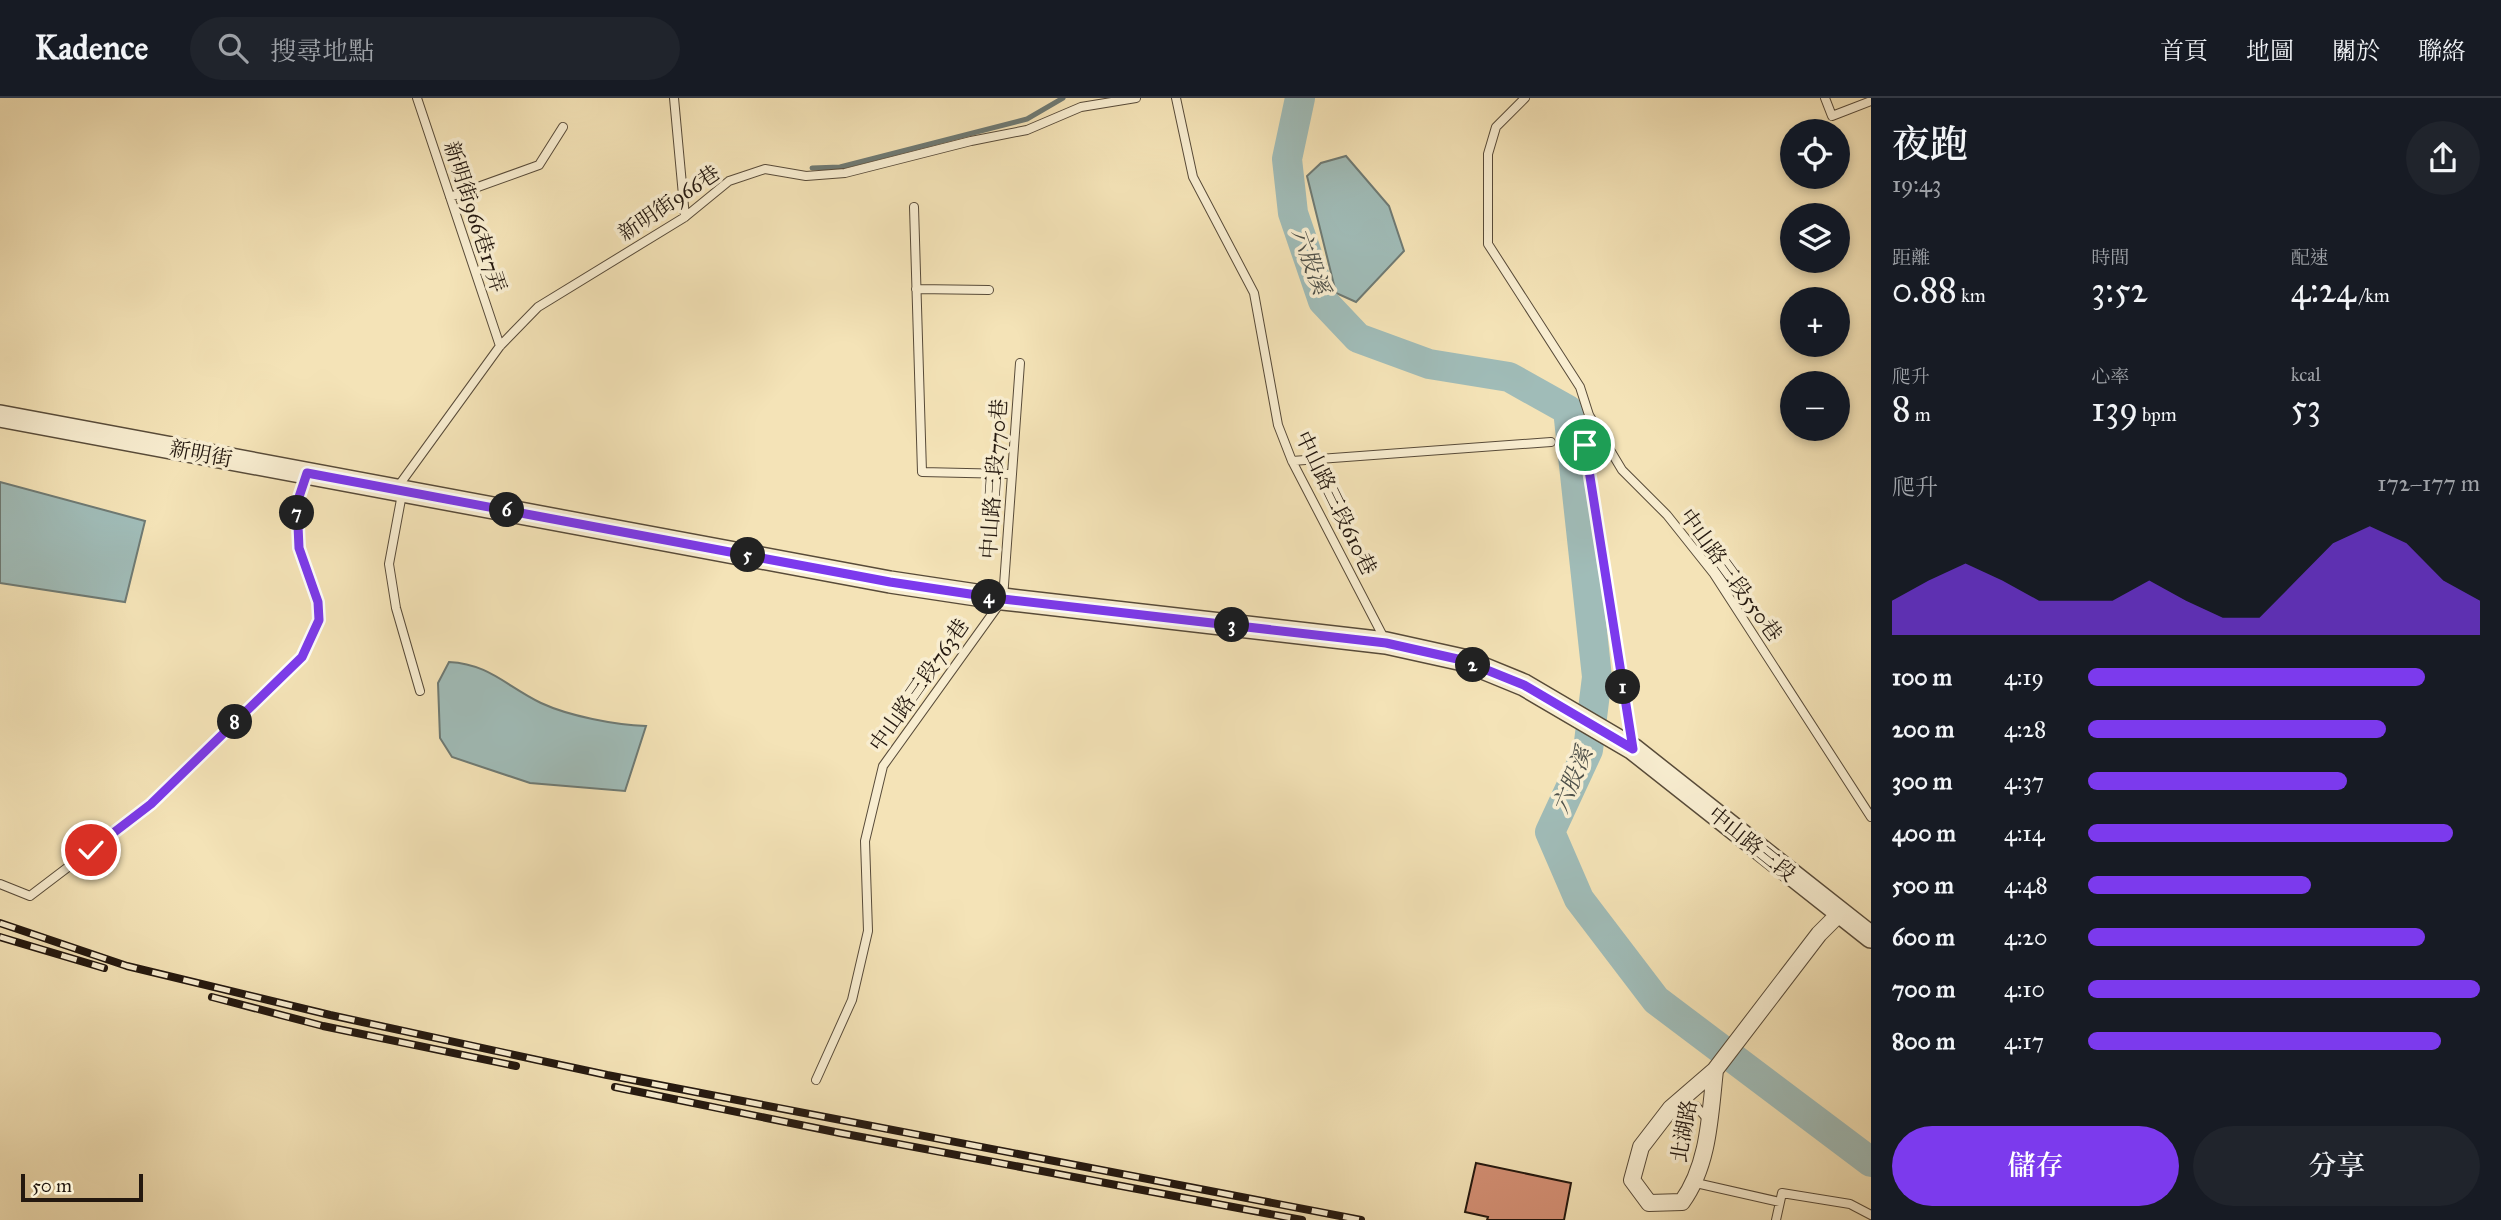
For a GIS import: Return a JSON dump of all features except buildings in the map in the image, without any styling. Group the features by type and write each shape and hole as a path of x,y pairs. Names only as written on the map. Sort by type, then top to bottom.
{"street":[{"name":"新明街","path":"0,416 399,490"},
{"path":"399,490 890,582 1003,599 1386,643"},
{"name":"中山路三段","path":"1386,643 1462,660 1524,685 1633,749 1871,937"},
{"name":"北湖路","path":"1715,1070 1709,1121 1696,1183 1682,1202 1649,1203 1632,1180 1641,1147 1671,1108 1715,1070 1819,934 1839,914"}],"lane":[{"name":"新明街966巷17弄","path":"417,98 500,346"},
{"path":"674,98 685,217"},
{"name":"新明街966巷","path":"399,490 500,346 538,307 685,217 729,181 765,169 806,177 845,173 971,141 1027,130 1081,107 1136,98"},
{"name":"中山路三段610巷","path":"1176,98 1193,177 1254,293 1278,425 1292,461 1386,643"},
{"name":"中山路三段550巷","path":"1525,98 1496,127 1488,154 1488,244 1580,387 1589,415 1622,470 1667,515 1714,574 1871,817"},
{"path":"1825,98 1832,116 1871,101"},
{"path":"450,197 539,165 563,127"},
{"path":"914,207 922,472 1010,474"},
{"path":"916,289 989,290"},
{"name":"中山路三段770巷","path":"1003,599 1020,363"},
{"path":"1589,415 1585,445 1633,749"},
{"path":"1292,461 1551,442"},
{"path":"0,884 30,896 151,804 302,657 319,620 318,602 299,548 297,503 307,473"},
{"path":"399,490 389,564 397,608 420,691"},
{"name":"中山路三段763巷","path":"816,1080 852,1000 868,931 865,841 883,766 1003,599"},
{"path":"1671,1108 1696,1106 1709,1121"},
{"path":"1696,1183 1780,1202"},
{"path":"1776,1220 1782,1193 1850,1204 1871,1214"}],"water":[{"path":"1346,156 1389,206 1404,251 1356,302 1336,293 1307,176 1321,163"},
{"path":"0,482 145,521 125,602 0,583"},
{"path":"449,662 486,671 541,703 565,712 607,722 646,726 625,791 530,783 452,757 440,738 438,683"}],"waterway":[{"path":"812,168 840,167 1027,119 1063,98"},
{"name":"六股溪","path":"1300,98 1287,159 1293,213 1323,301 1358,338 1429,364 1509,377 1568,410 1597,677 1588,750 1550,832 1579,899 1656,1000 1871,1162"}],"railway":[{"path":"0,923 127,966 330,1015 607,1075 1361,1220"},
{"path":"0,937 104,968"},
{"path":"212,997 323,1026 516,1066"},
{"path":"615,1087 840,1133 1302,1220"}],"route":[{"path":"91,850 151,804 302,657 314,636 319,620 318,602 299,548 297,503 307,473 890,582 1003,599 1386,643 1462,660 1524,685 1633,749 1585,445"}]}
